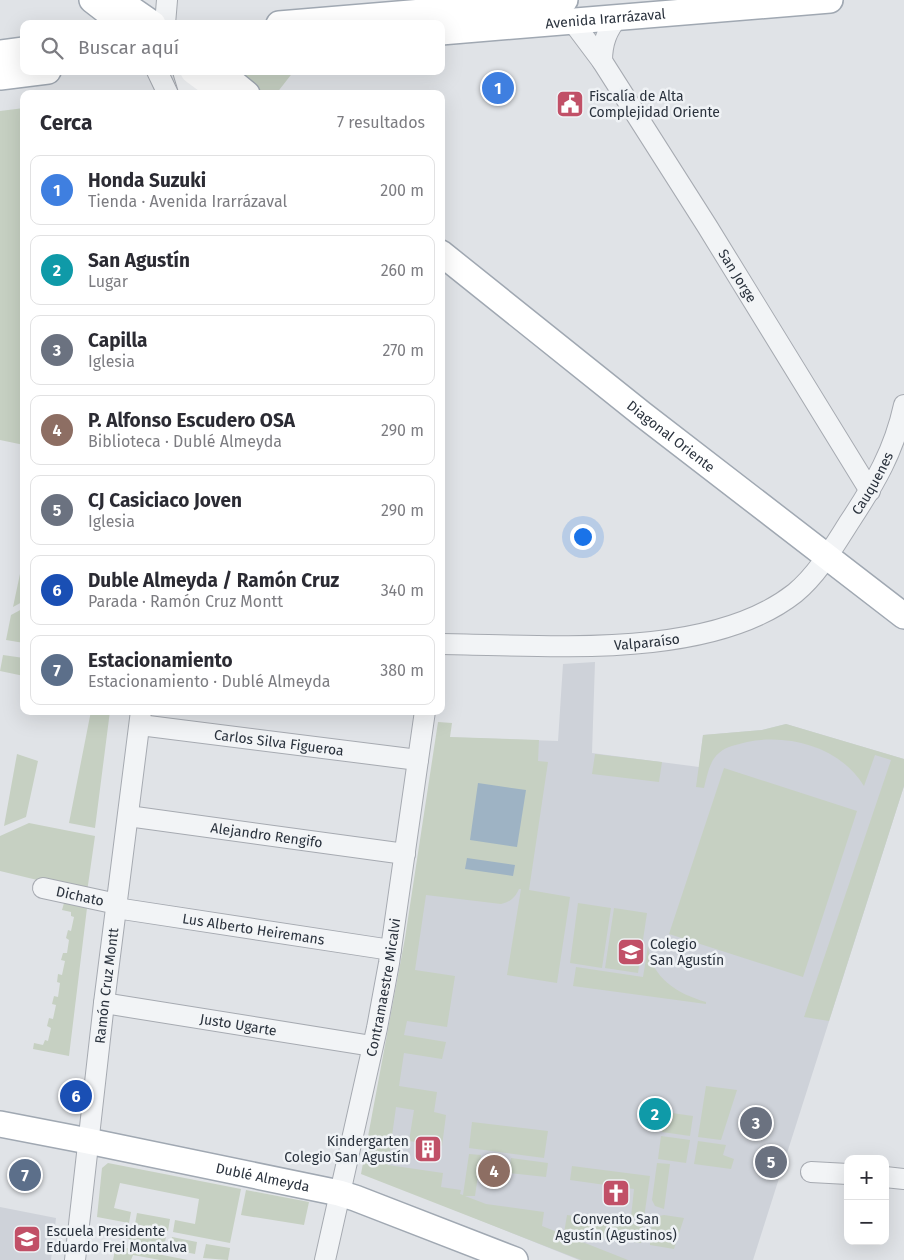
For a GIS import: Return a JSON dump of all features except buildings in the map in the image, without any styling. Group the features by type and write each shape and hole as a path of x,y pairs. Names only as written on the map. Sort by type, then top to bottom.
{"main road":[{"path":"92,0 118,20"},
{"path":"118,0 147,20"},
{"name":"Avenida Irarrázaval","path":"338,20 561,5 618,18 830,0"},
{"name":"Avenida Irarrázaval","path":"445,32 534,24 561,5"},
{"path":"0,53 20,50"},
{"path":"0,77 20,74"},
{"path":"198,75 219,90"},
{"path":"224,75 242,90"},
{"name":"Diagonal Oriente","path":"445,256 642,414 904,616"},
{"name":"Dublé Almeyda","path":"0,1124 339,1193 515,1260"}],"street":[{"path":"165,20 167,0"},
{"name":"San Jorge","path":"561,5 602,60 708,226 870,491"},
{"path":"602,60 606,36 618,18"},
{"path":"159,75 166,90"},
{"path":"184,75 189,90"},
{"name":"Cauquenes","path":"828,556 870,491 888,458 904,405"},
{"name":"Valparaíso","path":"445,644 589,646 638,643 701,634 741,621 785,600 803,584 828,556"},
{"name":"Contramaestre Micalvi","path":"325,1260 391,950 424,715"},
{"name":"Carlos Silva Figueroa","path":"140,718 418,760"},
{"name":"Ramón Cruz Montt","path":"75,1260 104,1003 140,718"},
{"name":"Alejandro Rengifo","path":"128,816 405,854"},
{"name":"Dichato","path":"43,888 117,906"},
{"name":"Lus Alberto Heiremans","path":"117,906 391,950"},
{"name":"Justo Ugarte","path":"104,1003 372,1046"},
{"path":"811,1172 844,1174"},
{"path":"889,1177 904,1178"}],"shaded area":[{"name":"Colegio San Agustín","path":"595,662 592,753 699,767 703,735 762,730 786,724 904,759 904,786 753,1260 579,1260 365,1174 443,737 558,741 563,664"},
{"name":"Escuela Presidente Eduardo Frei Montalva","path":"0,1207 56,1218 51,1260 0,1260"}],"green space":[{"path":"240,75 291,75 279,90 254,90 238,77"},
{"path":"20,108 20,444 0,440 0,111"},
{"path":"20,574 20,603 13,607"},
{"path":"20,610 20,642 6,640 11,615"},
{"path":"3,655 20,657 20,675 0,671"},
{"path":"90,715 109,715 95,828 69,823"},
{"path":"438,722 452,723 450,737 539,740 538,761 548,762 529,890 570,897 557,983 507,975 521,889 512,899 501,904 426,895 415,970 455,976 447,1027 407,1021 404,1035 446,1042 442,1059 404,1053 399,1086 437,1092 434,1112 446,1115 442,1146 409,1141 414,1110 396,1107 388,1165 443,1173 441,1187 461,1190 460,1194 463,1195 469,1154 481,1155 475,1196 465,1196 486,1204 544,1212 542,1226 628,1260 581,1260 361,1174 405,938"},
{"path":"786,724 904,759 904,786 829,1021 804,1017 891,760 875,755 864,786 842,762 813,746 780,740 747,742 728,747 719,753 707,774 704,788 696,787 703,735 762,730"},
{"path":"17,754 38,761 26,817 4,826"},
{"path":"595,754 662,762 659,782 592,774"},
{"path":"724,768 857,811 803,977 669,934"},
{"path":"29,823 95,836 87,892 0,871 0,836"},
{"path":"64,903 87,908 69,1056 33,1049 34,1043 43,1045 45,1040 48,1041 51,1028 47,1026 49,1018 53,1019 56,1005 52,1004 54,996 58,997 60,983 57,982 58,974 62,975 65,961 61,960 63,953 67,953 69,940 66,938 68,930 71,931 74,917 71,916 71,912 62,910"},
{"path":"578,903 611,908 602,968 570,963"},
{"path":"614,908 647,913 638,973 605,968"},
{"path":"648,946 654,967 660,976 676,989 706,1002 706,1004 573,986 576,967 643,977"},
{"path":"706,1086 737,1090 721,1140 698,1137"},
{"path":"665,1112 693,1116 690,1136 662,1132"},
{"path":"472,1122 548,1131 544,1158 469,1148"},
{"path":"661,1136 690,1140 686,1163 658,1159"},
{"path":"698,1141 726,1145 723,1155 734,1159 731,1169 694,1164"},
{"path":"511,1158 548,1163 546,1177 509,1173"},
{"path":"108,1163 241,1189 230,1243 173,1232 175,1220 195,1224 199,1199 120,1183 114,1208 131,1212 129,1223 97,1217 102,1168"},
{"path":"657,1163 670,1164 664,1209 655,1206 652,1200"},
{"path":"572,1166 650,1176 644,1218 631,1217 634,1189 570,1180"},
{"path":"246,1190 309,1202 304,1225 241,1215"},
{"path":"137,1213 170,1219 168,1231 135,1224"},
{"path":"567,1215 643,1225 641,1243 564,1233"},
{"path":"659,1216 684,1218 674,1249 650,1245 653,1222"},
{"path":"120,1227 166,1236 164,1248 139,1243 118,1235"},
{"path":"172,1237 197,1242 195,1254 169,1249"},
{"path":"206,1244 230,1248 228,1260 203,1258"},
{"path":"116,1246 188,1260 160,1260 133,1255 131,1260 113,1260"}],"water":[{"path":"478,783 526,790 517,847 470,840"},
{"path":"467,858 515,865 513,876 465,869"}],"place":[{"name":"Honda Suzuki","path":"498,88"},
{"name":"Fiscalía de Alta Complejidad Oriente","path":"570,104"},
{"name":"Colegio San Agustín","path":"631,952"},
{"name":"Duble Almeyda / Ramón Cruz","path":"76,1096"},
{"name":"San Agustín","path":"655,1114"},
{"name":"Capilla","path":"756,1123"},
{"name":"Kindergarten Colegio San Agustín","path":"428,1149"},
{"name":"CJ Casiciaco Joven","path":"771,1162"},
{"name":"P. Alfonso Escudero OSA","path":"494,1171"},
{"name":"Estacionamiento","path":"25,1175"},
{"name":"Convento San Agustín (Agustinos)","path":"616,1193"},
{"name":"Escuela Presidente Eduardo Frei Montalva","path":"27,1239"}]}
